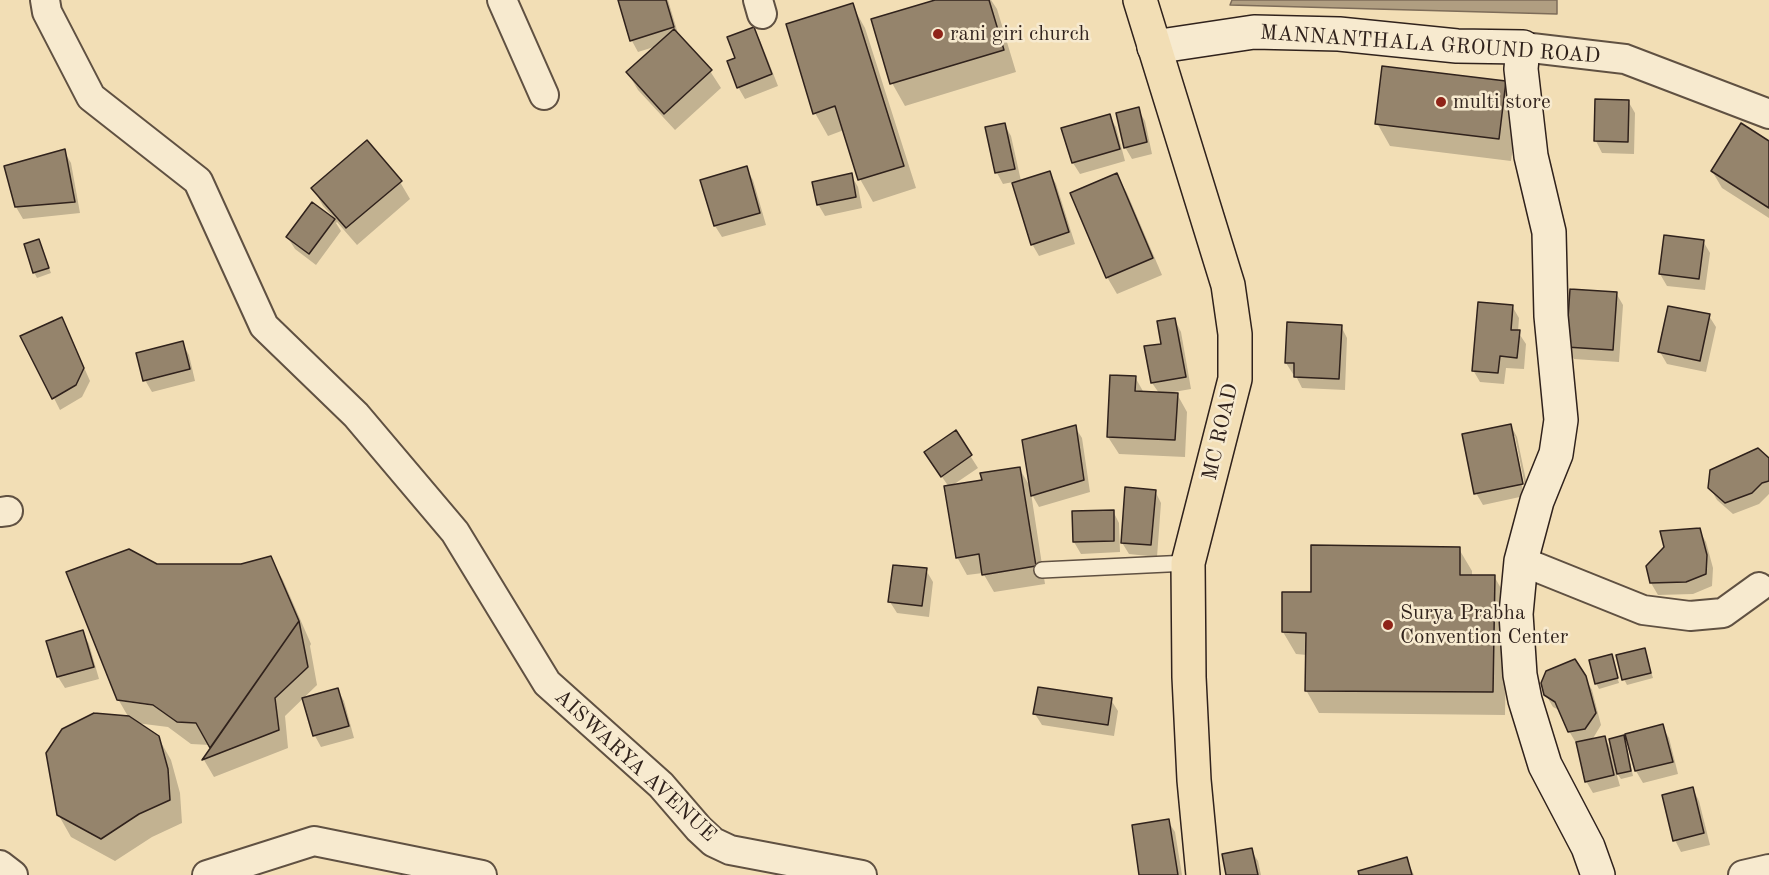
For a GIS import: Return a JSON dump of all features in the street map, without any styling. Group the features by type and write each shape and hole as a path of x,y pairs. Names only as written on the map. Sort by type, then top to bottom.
{"main road":[{"name":"MC ROAD","path":"1140,0 1228,285 1235,334 1235,380 1188,563 1189,677 1194,780 1203,875"}],"street":[{"name":"AISWARYA AVENUE","path":"45,0 47,12 91,97 198,181 264,326 356,415 455,532 547,683 661,784 713,842 730,850 862,875"},
{"path":"502,0 544,95"},
{"name":"MANNANTHALA GROUND ROAD","path":"1154,47 1254,32 1339,34 1457,46 1523,47 1625,60 1769,114"},
{"path":"1523,47 1521,69 1531,156 1549,232 1551,316 1561,420 1556,454 1537,501 1521,561 1516,614 1520,675 1525,700 1545,765 1588,847 1598,875"},
{"path":"1521,561 1643,610 1690,616 1724,613 1759,587"},
{"path":"207,875 314,842 482,875"},
{"path":"0,866 13,875"},
{"path":"1743,875 1769,869"}],"lane":[{"path":"1042,570 1188,563"}],"shaded area":[{"path":"1232,0 1557,0 1557,14 1230,5"}],"building":[{"path":"618,0 666,0 674,27 630,41"},
{"name":"rani giri church","path":"935,0 989,0 1004,50 890,84 871,19"},
{"path":"853,3 904,166 858,180 835,106 813,114 786,24"},
{"path":"754,27 772,74 737,88 727,61 735,58 727,37"},
{"path":"674,29 712,70 664,114 626,72"},
{"name":"multi store","path":"1382,66 1506,81 1499,139 1375,124"},
{"path":"1595,99 1629,100 1628,142 1594,141"},
{"path":"1139,107 1147,142 1124,148 1116,113"},
{"path":"1110,114 1120,149 1072,163 1061,128"},
{"path":"1005,123 1015,169 995,173 985,127"},
{"path":"1741,123 1769,141 1769,208 1711,171"},
{"path":"367,140 402,181 346,228 311,188"},
{"path":"65,149 75,202 15,207 4,166"},
{"path":"747,166 760,213 714,226 700,180"},
{"path":"1050,171 1069,232 1031,245 1012,183"},
{"path":"852,173 856,197 817,205 812,182"},
{"path":"1117,173 1153,258 1106,278 1070,193"},
{"path":"312,202 335,219 309,254 286,237"},
{"path":"1664,235 1704,240 1699,279 1659,274"},
{"path":"39,239 49,268 33,273 24,244"},
{"path":"1570,289 1617,292 1613,350 1566,347"},
{"path":"1478,302 1513,305 1511,330 1520,330 1517,358 1500,356 1498,373 1472,371"},
{"path":"1668,306 1710,314 1700,361 1658,352"},
{"path":"62,317 84,368 76,385 52,399 20,336"},
{"path":"1175,318 1186,377 1151,383 1144,346 1161,344 1157,321"},
{"path":"1287,322 1342,325 1339,379 1294,377 1294,363 1285,363"},
{"path":"183,341 190,369 143,381 136,353"},
{"path":"1110,375 1136,376 1135,391 1178,393 1175,440 1107,437"},
{"path":"1511,424 1523,484 1474,494 1462,434"},
{"path":"1076,425 1084,480 1031,496 1022,440"},
{"path":"956,430 972,455 941,477 924,452"},
{"path":"1758,448 1769,458 1769,481 1762,483 1752,493 1725,503 1708,488 1710,470"},
{"path":"1020,467 1036,566 982,575 979,554 956,558 944,486 982,480 980,473"},
{"path":"1125,487 1156,490 1151,545 1121,543"},
{"path":"1114,510 1114,541 1073,542 1072,511"},
{"path":"1700,528 1707,555 1706,574 1686,582 1650,583 1646,566 1664,547 1660,531"},
{"path":"1311,545 1460,547 1460,575 1495,575 1493,692 1305,691 1306,633 1282,632 1282,592 1311,592"},
{"path":"129,549 157,564 241,564 271,556 299,621 210,748 196,723 177,722 153,705 117,700 66,572"},
{"path":"893,565 927,568 922,606 888,602"},
{"path":"299,621 308,667 275,698 279,730 202,760"},
{"path":"83,630 94,667 57,677 46,641"},
{"path":"1645,648 1651,673 1622,680 1616,655"},
{"path":"1612,654 1618,678 1595,684 1589,660"},
{"path":"1575,659 1586,676 1596,713 1585,729 1568,732 1555,702 1544,695 1541,683 1546,671"},
{"path":"1038,687 1112,698 1108,725 1033,714"},
{"path":"338,688 349,726 313,736 302,698"},
{"path":"94,713 129,716 159,736 168,769 170,800 139,814 101,839 57,815 46,753 62,729"},
{"path":"1663,724 1673,762 1635,771 1625,734"},
{"path":"1624,735 1631,771 1617,774 1609,739"},
{"path":"1605,736 1614,775 1585,782 1576,742"},
{"path":"1693,787 1704,833 1673,841 1662,795"},
{"path":"1169,819 1178,875 1139,875 1132,825"},
{"path":"1252,848 1258,875 1226,875 1222,854"},
{"path":"1407,857 1412,875 1359,875 1358,871"}],"place":[{"name":"rani giri church","path":"938,34"},
{"name":"multi store","path":"1441,102"},
{"name":"Surya Prabha Convention Center","path":"1388,625"}]}
